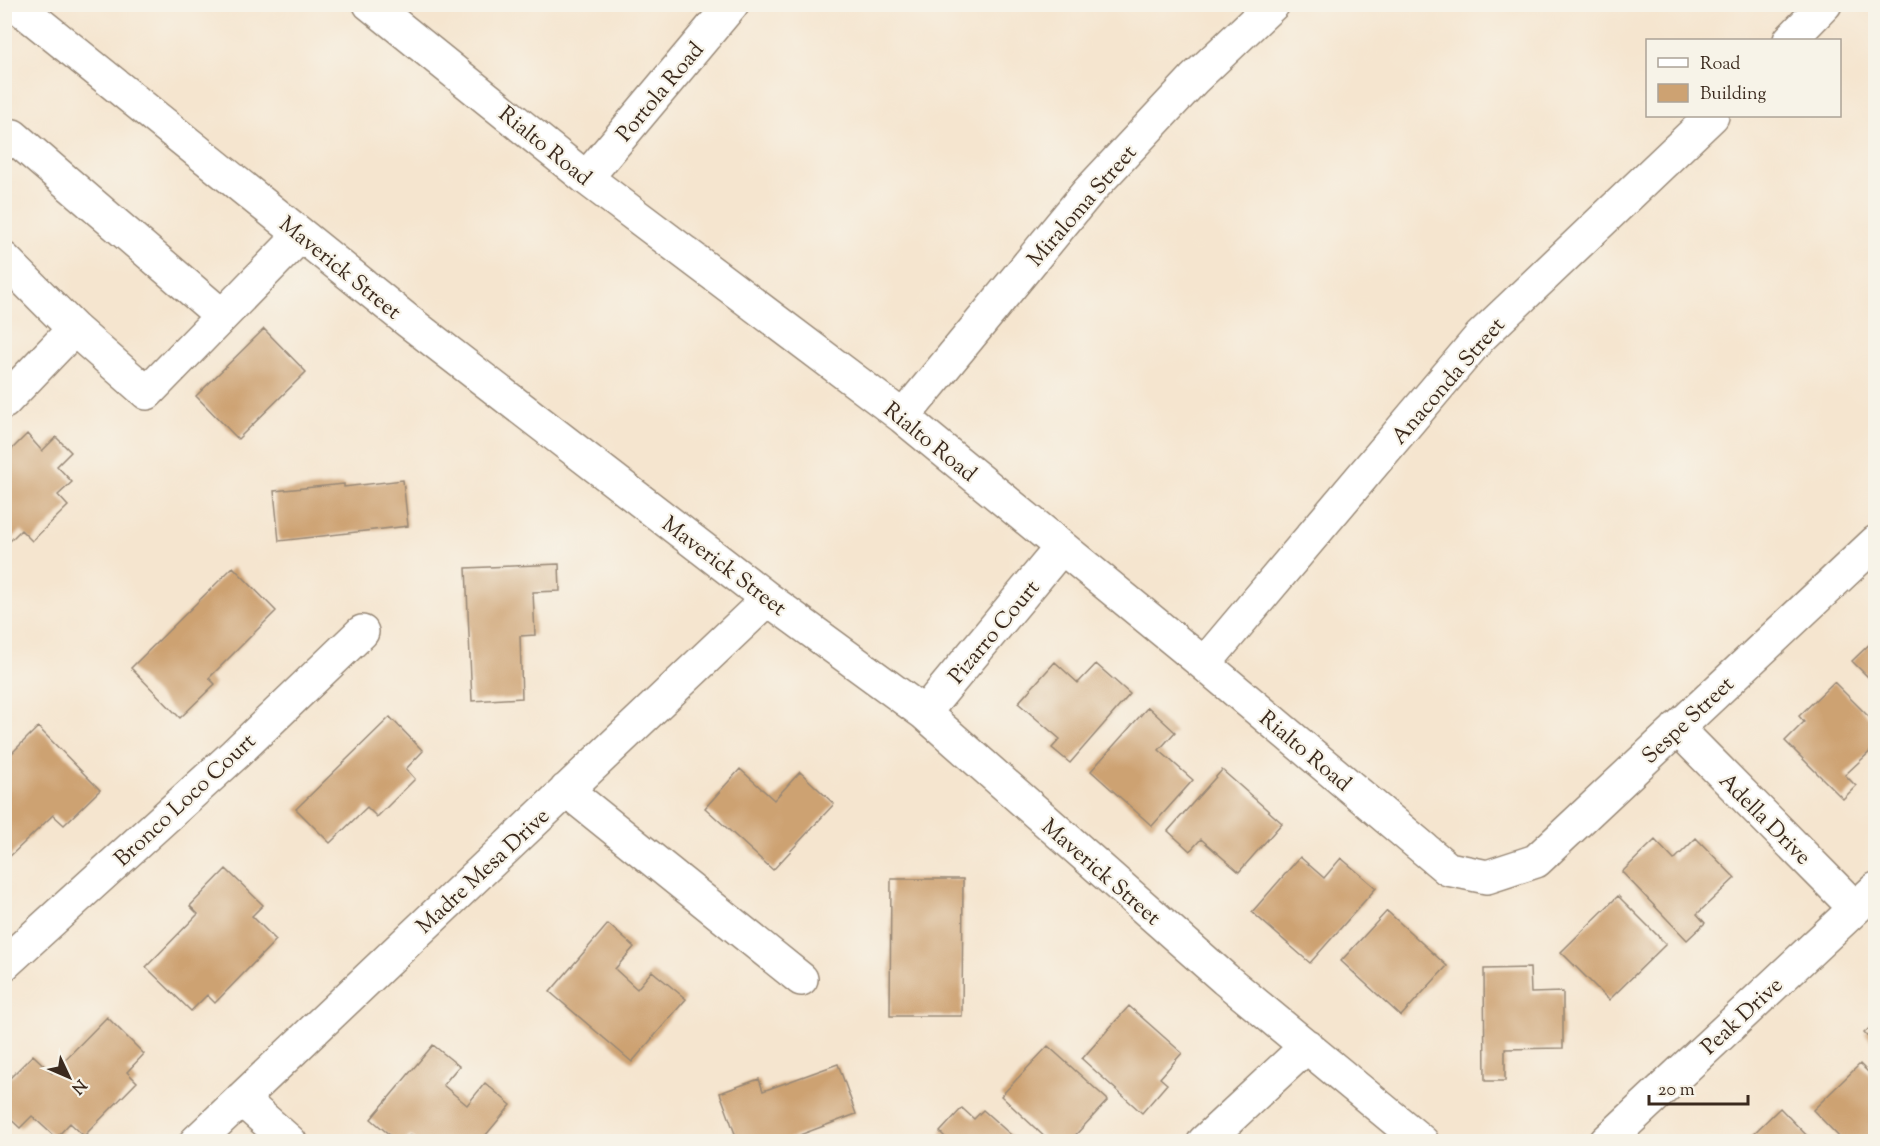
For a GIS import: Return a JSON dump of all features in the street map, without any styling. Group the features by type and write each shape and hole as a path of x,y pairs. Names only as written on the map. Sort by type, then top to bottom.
{"street":[{"name":"Rialto Road","path":"370,4 586,178 903,417 1204,664 1448,869 1486,877"},
{"name":"Portola Road","path":"586,178 732,4"},
{"name":"Miraloma Street","path":"903,417 1088,192 1194,79 1273,4"},
{"path":"1791,39 1825,4"},
{"name":"Maverick Street","path":"12,10 408,321 768,598 924,713 1225,979 1422,1142"},
{"name":"Anaconda Street","path":"1204,664 1480,337 1711,117"},
{"path":"4,144 13,136 221,315"},
{"path":"4,260 74,329 147,393 301,235"},
{"path":"4,402 74,329"},
{"name":"Sespe Street","path":"1486,877 1536,861 1875,542"},
{"name":"Pizarro Court","path":"924,713 1061,548"},
{"name":"Madre Mesa Drive","path":"196,1142 768,598"},
{"name":"Bronco Loco Court","path":"4,964 235,753 362,632"},
{"name":"Adella Drive","path":"1677,728 1865,899"},
{"path":"567,790 801,979"},
{"name":"Peak Drive","path":"1606,1142 1865,899"},
{"path":"1204,1142 1307,1046"},
{"path":"242,1099 290,1142"}],"building":[{"path":"264,329 306,372 238,439 196,396"},
{"path":"27,434 42,451 56,437 71,452 57,466 72,482 58,495 68,506 32,541 21,530 4,547 4,441 12,449"},
{"path":"403,480 408,526 279,541 274,491 344,484 344,487"},
{"path":"559,564 560,591 533,592 535,635 520,636 522,698 472,701 466,568"},
{"path":"233,567 276,611 209,678 215,684 180,718 131,668"},
{"path":"1876,638 1876,685 1852,661"},
{"path":"1055,662 1078,683 1096,664 1130,694 1070,763 1052,748 1060,739 1018,703"},
{"path":"1834,682 1876,724 1876,746 1845,775 1856,786 1843,799 1785,741 1804,722 1799,716"},
{"path":"1148,707 1175,732 1159,750 1193,780 1152,826 1091,771"},
{"path":"390,717 423,751 406,769 415,779 377,817 367,807 330,843 296,809"},
{"path":"38,727 100,790 64,825 53,815 4,862 4,761"},
{"path":"740,769 774,800 800,772 834,804 773,870 705,808"},
{"path":"1222,770 1282,823 1239,872 1201,839 1190,851 1168,831"},
{"path":"1696,838 1735,878 1697,914 1705,923 1687,940 1622,872 1655,840 1674,860"},
{"path":"1300,857 1324,878 1341,858 1376,888 1310,963 1252,912"},
{"path":"226,869 263,905 252,916 276,940 215,1003 207,995 191,1011 146,967 198,914 190,906"},
{"path":"891,879 963,879 962,1016 890,1016"},
{"path":"1618,896 1666,944 1609,1000 1561,952"},
{"path":"1387,911 1447,966 1401,1016 1341,961"},
{"path":"608,924 634,947 615,969 637,989 652,971 686,999 632,1062 550,992"},
{"path":"1530,968 1531,993 1563,992 1563,1048 1505,1049 1505,1081 1485,1081 1484,969"},
{"path":"1129,1006 1182,1053 1160,1078 1167,1084 1142,1113 1082,1059"},
{"path":"107,1017 144,1054 127,1072 137,1082 84,1136 70,1123 56,1138 32,1116 20,1128 4,1113 4,1084 33,1055 52,1073"},
{"path":"1876,1022 1876,1045 1864,1033"},
{"path":"433,1045 459,1066 443,1085 467,1105 485,1083 511,1105 480,1142 418,1142 410,1135 404,1142 398,1142 371,1119"},
{"path":"1048,1046 1108,1100 1069,1142 1050,1142 1001,1096"},
{"path":"838,1064 856,1114 781,1142 738,1142 720,1093 759,1079 763,1091"},
{"path":"1860,1064 1876,1080 1876,1142 1844,1142 1813,1110"},
{"path":"962,1108 974,1119 983,1110 1019,1142 950,1142 940,1132"},
{"path":"1780,1108 1813,1142 1745,1142"}]}
